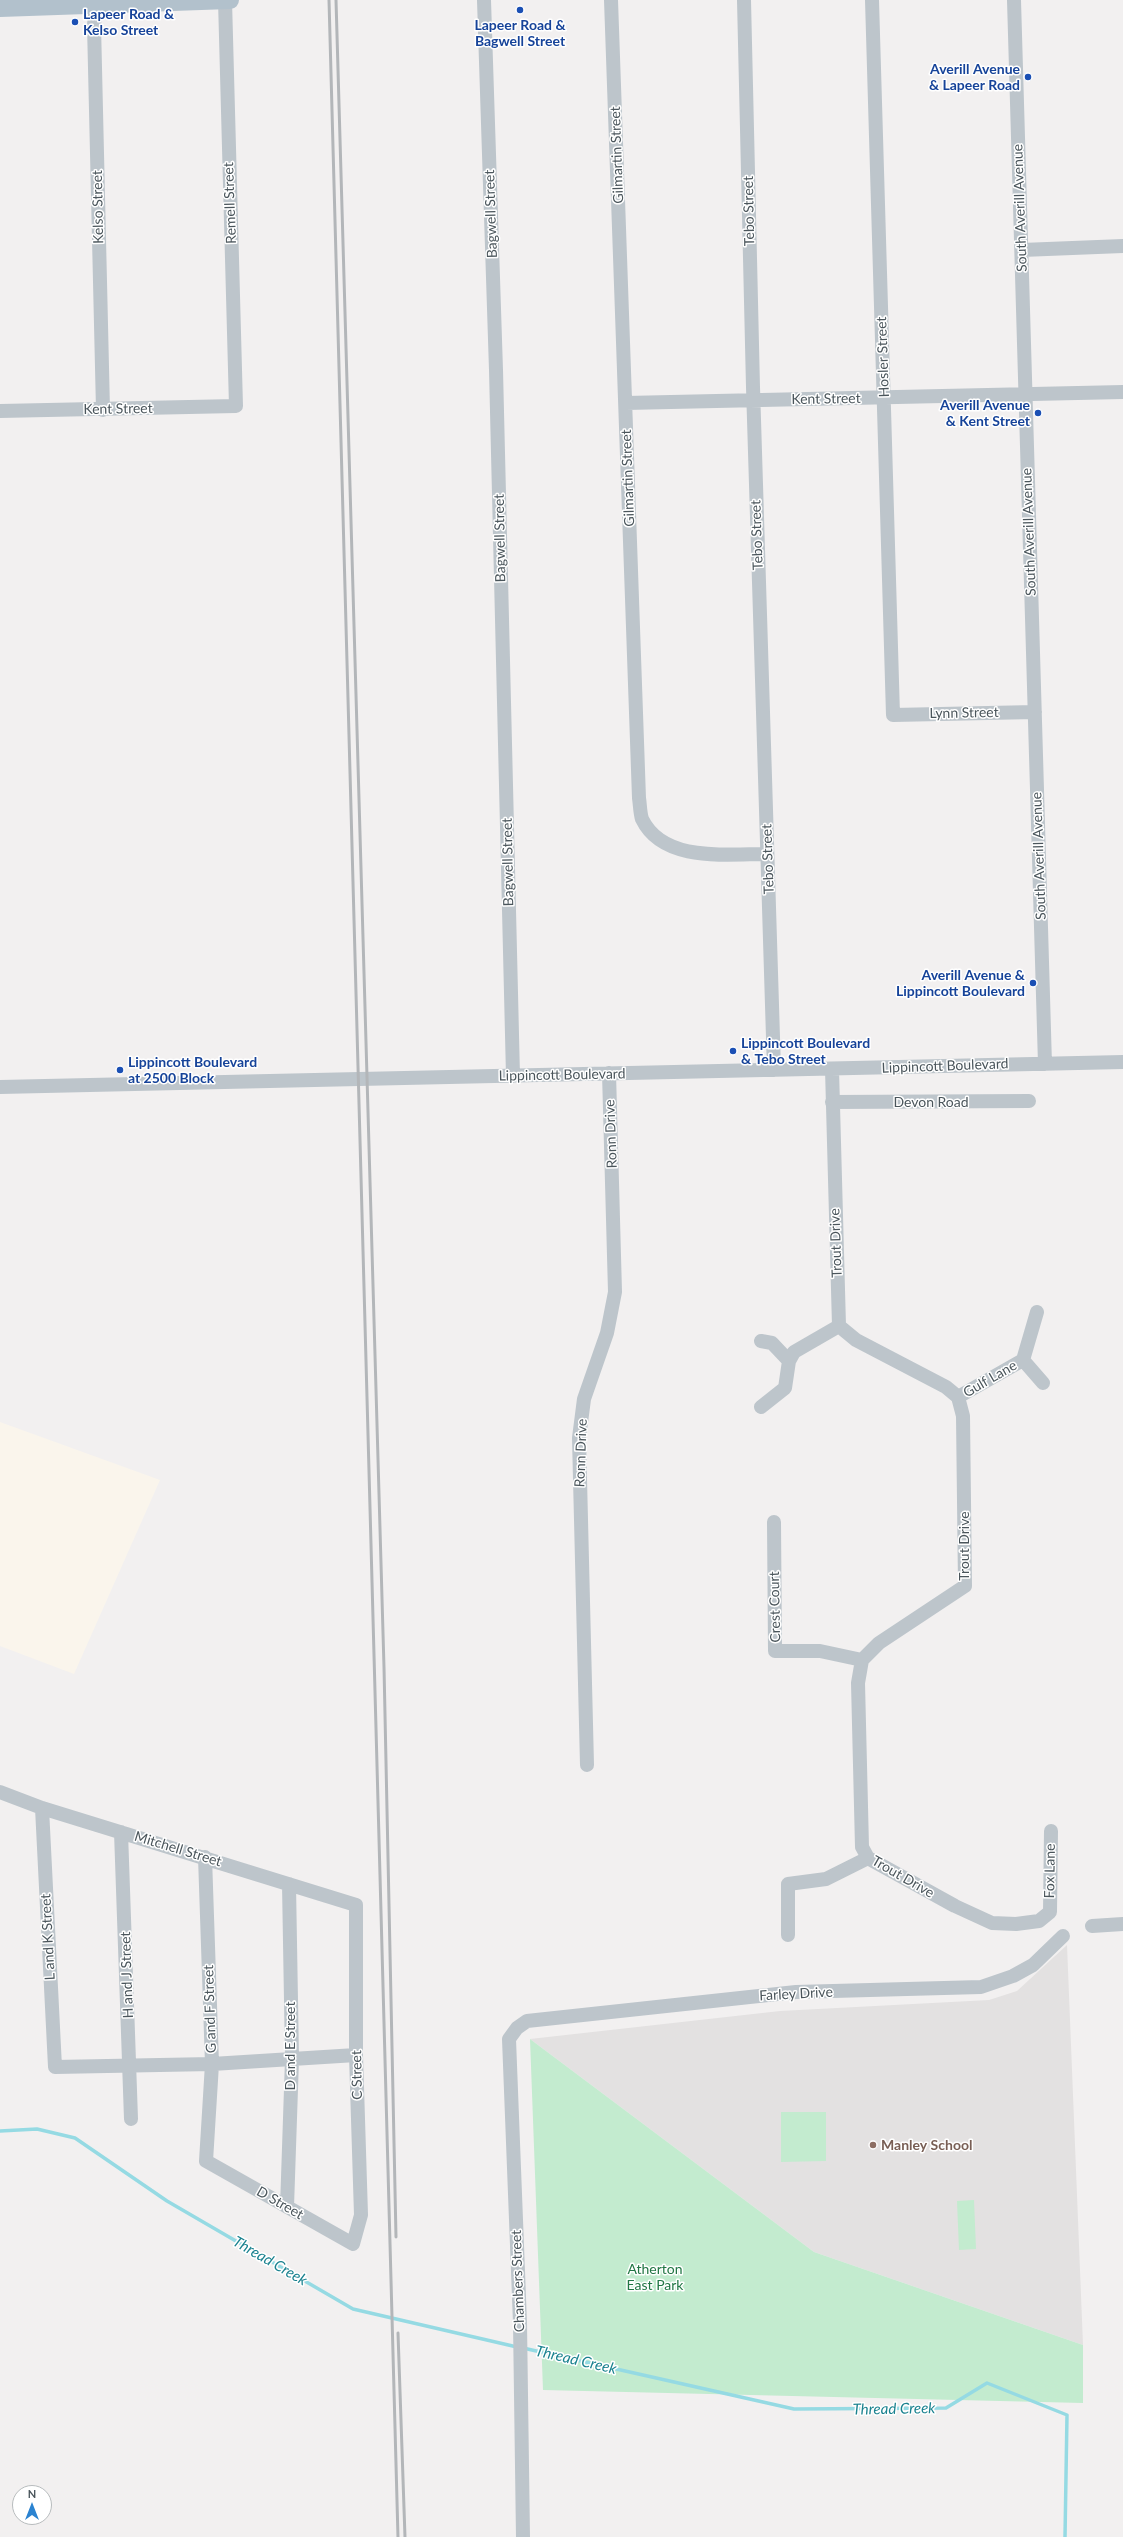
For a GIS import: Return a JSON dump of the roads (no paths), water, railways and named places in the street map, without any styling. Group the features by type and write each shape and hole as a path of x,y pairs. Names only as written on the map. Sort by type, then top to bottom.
{"main road":[{"path":"0,8 230,0"}],"street":[{"name":"Remell Street","path":"224,0 236,406"},
{"name":"Bagwell Street","path":"484,0 496,370 513,1076"},
{"name":"Gilmartin Street","path":"611,0 639,798 642,818 654,834 677,849 700,855 767,854"},
{"name":"Tebo Street","path":"744,0 753,400 774,1070"},
{"name":"Hosler Street","path":"872,0 893,715"},
{"name":"South Averill Avenue","path":"1014,0 1045,1064"},
{"name":"Kelso Street","path":"96,5 94,25 103,410"},
{"path":"1022,250 1123,246"},
{"name":"Kent Street","path":"626,403 1123,392"},
{"name":"Kent Street","path":"0,411 236,406"},
{"name":"Lynn Street","path":"893,715 1034,712"},
{"name":"Lippincott Boulevard","path":"0,1087 1123,1062"},
{"name":"Trout Drive","path":"832,1069 839,1326"},
{"name":"Ronn Drive","path":"587,1765 579,1438 584,1400 607,1333 615,1292 609,1074"},
{"name":"Devon Road","path":"832,1102 1029,1101"},
{"path":"1037,1312 1023,1360 1043,1383"},
{"path":"761,1407 785,1388 792,1357 839,1326 856,1340 946,1386 958,1397"},
{"path":"761,1341 772,1343 792,1357"},
{"name":"Gulf Lane","path":"958,1397 1023,1360"},
{"name":"Trout Drive","path":"958,1397 963,1416 965,1586 879,1643 862,1660 858,1683 862,1847 868,1858 955,1906 992,1923 1016,1924 1039,1921 1050,1912"},
{"name":"Crest Court","path":"774,1522 775,1651 820,1651 862,1660"},
{"name":"Mitchell Street","path":"0,1792 42,1808 205,1857 356,1905"},
{"name":"L and K Street","path":"42,1808 55,2067 131,2064"},
{"name":"Fox Lane","path":"1050,1912 1051,1831"},
{"name":"H and J Street","path":"121,1832 131,2064 131,2119"},
{"name":"G and F Street","path":"205,1857 212,2064 206,2161"},
{"path":"788,1935 788,1884 826,1879 868,1858"},
{"name":"D and E Street","path":"287,2207 292,2059 289,1884"},
{"name":"C Street","path":"353,2244 360,2215 356,2055 356,1905"},
{"path":"1092,1926 1123,1924"},
{"name":"Farley Drive","path":"517,2028 527,2021 796,1992 981,1987 1013,1976 1033,1965 1062,1936"},
{"name":"Chambers Street","path":"517,2028 509,2039 520,2323 523,2537"},
{"path":"131,2064 212,2064 356,2055"},
{"name":"D Street","path":"206,2161 353,2244"}],"waterway":[{"name":"Thread Creek","path":"0,2131 37,2129 75,2138 167,2201 353,2309 517,2347"},
{"name":"Thread Creek","path":"523,2348 794,2409 946,2408 987,2383 1067,2415 1065,2537"}],"railway":[{"path":"329,0 398,2537"},
{"path":"336,0 384,1667 396,2237"},
{"path":"398,2333 405,2537"}],"place":[{"name":"Lapeer Road & Bagwell Street","path":"520,10"},
{"name":"Lapeer Road & Kelso Street","path":"75,22"},
{"name":"Averill Avenue & Lapeer Road","path":"1028,77"},
{"name":"Averill Avenue & Kent Street","path":"1038,413"},
{"name":"Averill Avenue & Lippincott Boulevard","path":"1033,983"},
{"name":"Lippincott Boulevard & Tebo Street","path":"733,1051"},
{"name":"Lippincott Boulevard at 2500 Block","path":"120,1070"},
{"name":"Manley School","path":"873,2145"}],"park label":[{"name":"Atherton East Park","path":"655,2278"}]}
